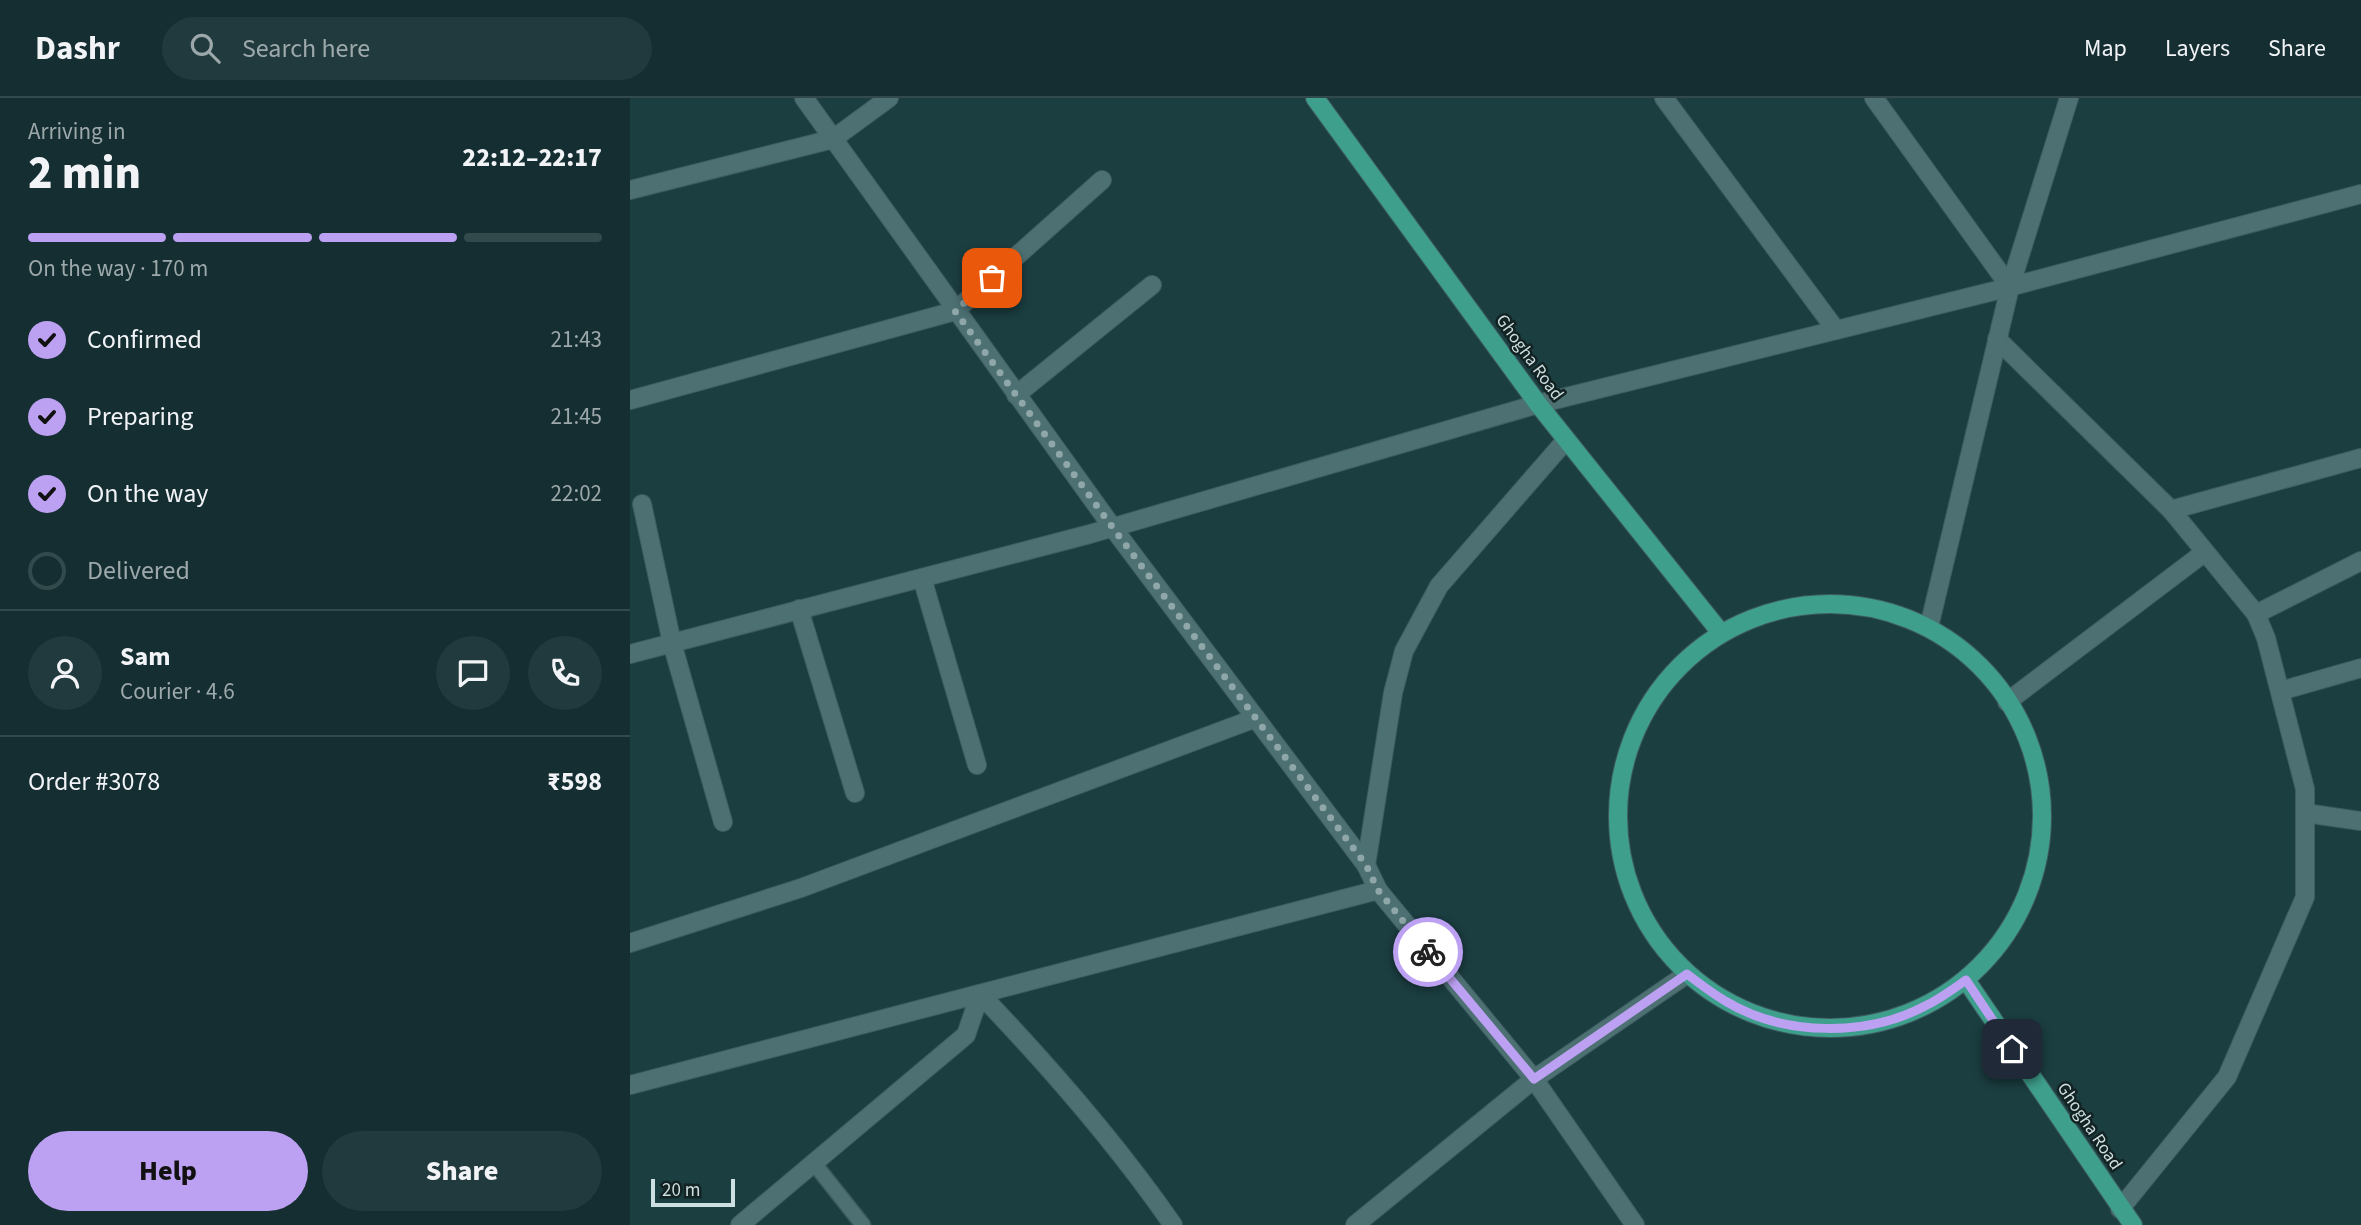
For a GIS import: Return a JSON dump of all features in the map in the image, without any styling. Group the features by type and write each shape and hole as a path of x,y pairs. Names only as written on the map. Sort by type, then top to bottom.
{"main road":[{"name":"Ghogha Road","path":"1315,98 1538,404 1721,633"},
{"path":"1860,605 1929,627 1985,669 2024,727 2043,794 2038,863 2012,927 1966,980 1924,1007 1876,1024 1826,1029 1764,1017 1728,1003 1687,974 1645,923 1621,861 1617,795 1633,731 1670,675 1721,633 1788,607 1860,605"},
{"name":"Ghogha Road","path":"1966,980 2133,1225"}],"street":[{"path":"804,98 1113,528 1366,865 1378,890 1534,1079 1635,1225"},
{"path":"630,190 833,139 889,98"},
{"path":"1664,98 1836,330"},
{"path":"1874,98 2010,287"},
{"path":"1929,627 2010,287 2072,100"},
{"path":"630,400 955,311 1102,180"},
{"path":"630,654 1113,528 1538,404 2010,287 2361,194"},
{"path":"1016,395 1152,285"},
{"path":"1997,339 2171,510 2256,614 2266,638 2305,789 2305,897 2227,1077 2120,1209"},
{"path":"1366,865 1393,692 1404,650 1439,586 1566,440"},
{"path":"2171,510 2361,458"},
{"path":"642,504 672,643 723,822"},
{"path":"2007,702 2205,552"},
{"path":"2256,614 2361,561"},
{"path":"922,578 977,765"},
{"path":"799,609 855,793"},
{"path":"2280,691 2361,667"},
{"path":"630,943 800,888 1256,718"},
{"path":"2305,813 2361,821"},
{"path":"630,1085 1378,890"},
{"path":"1355,1225 1534,1079 1687,974"},
{"path":"740,1225 966,1035 980,994"},
{"path":"980,994 1039,1056 1149,1190 1173,1225"}],"lane":[{"path":"813,1162 863,1225"}],"way so far":[{"path":"992,278 955,311 1113,528 1366,865 1378,890 1428,952"}],"route":[{"path":"1428,952 1534,1079 1687,974 1728,1003 1775,1022 1826,1029 1876,1024 1924,1007 1966,980 2012,1049"}]}
